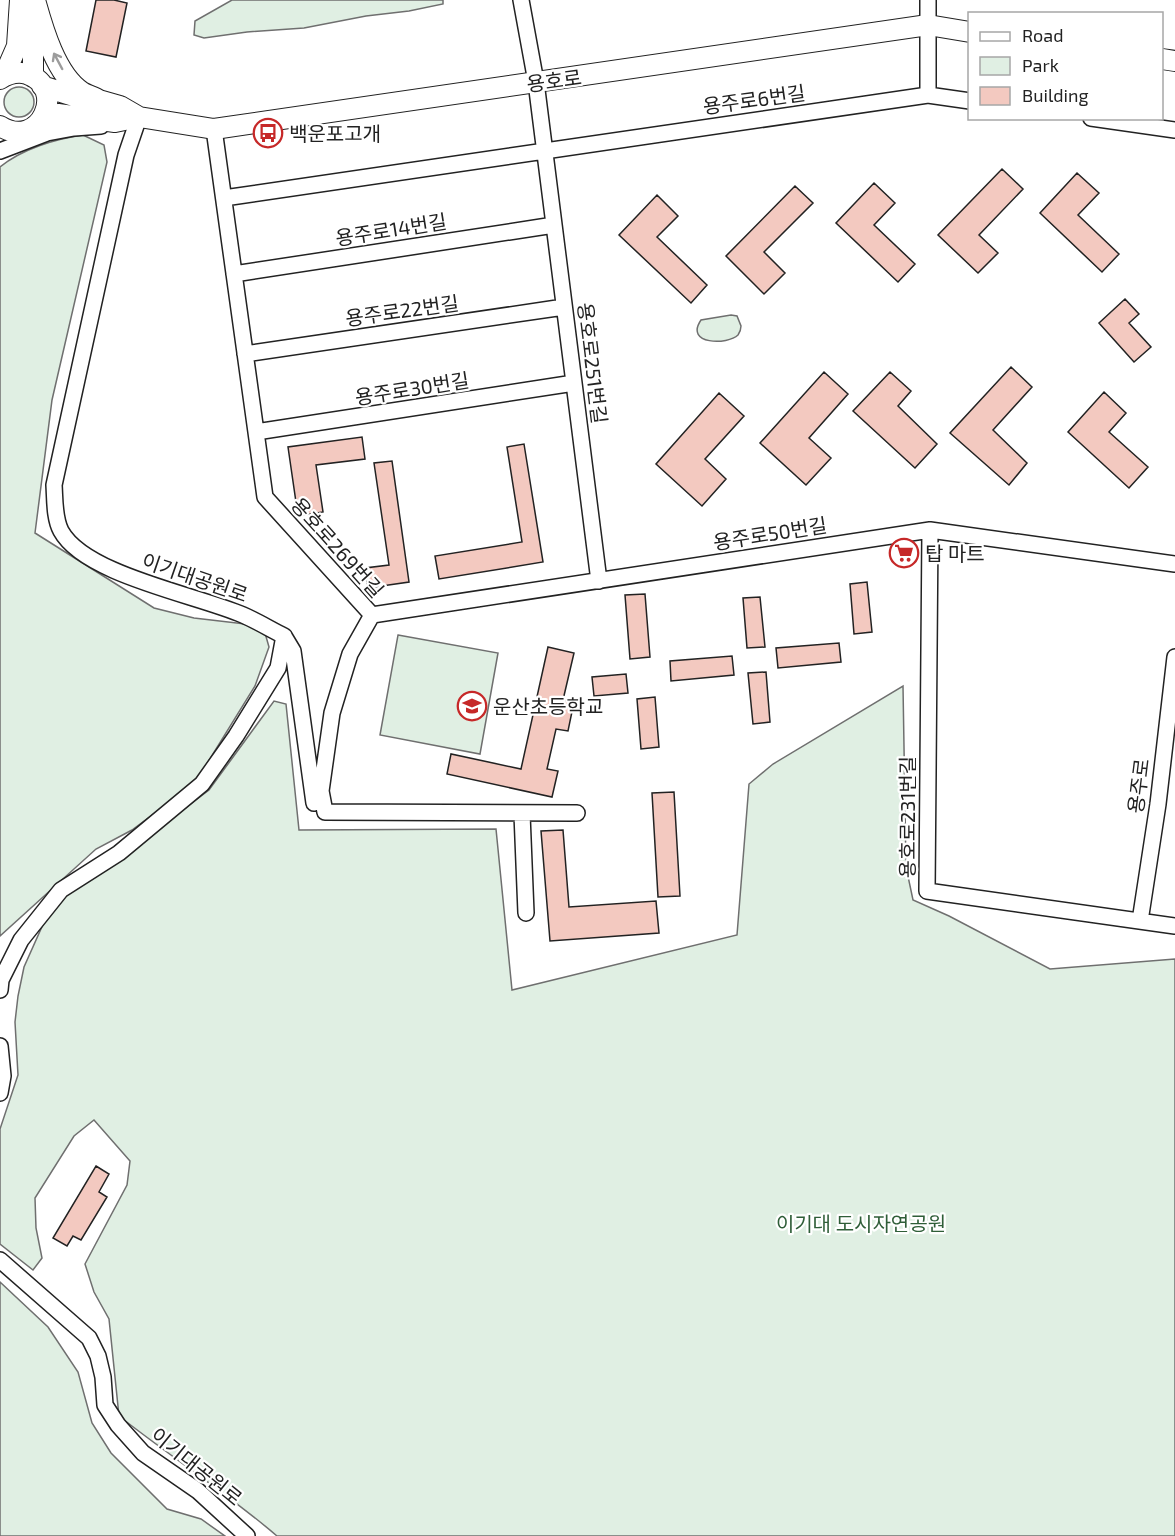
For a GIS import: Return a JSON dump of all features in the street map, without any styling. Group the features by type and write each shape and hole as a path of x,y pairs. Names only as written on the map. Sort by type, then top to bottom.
{"main road":[{"path":"32,127 44,115 47,105 46,95 38,81 34,0"},
{"path":"34,0 58,63 71,82 82,92 120,106 139,117"},
{"path":"20,8 1,71 24,73 54,91 99,100"},
{"name":"용호로","path":"139,117 214,129 928,26 968,32"},
{"path":"0,126 9,130 32,127 58,114 115,122 139,117"}],"street":[{"name":"용호로251번길","path":"521,0 536,82 598,581"},
{"path":"928,0 928,95"},
{"name":"용주로6번길","path":"545,151 928,95 968,101"},
{"name":"이기대공원로","path":"139,117 126,155 54,485 60,531 76,548 95,562 242,615 284,636"},
{"path":"1105,120 1175,130"},
{"path":"0,151 46,133 98,127 115,122"},
{"path":"0,139 32,127"},
{"name":"용호로269번길","path":"214,129 265,497 372,615 350,654 332,713 321,791 325,812"},
{"path":"224,198 545,151"},
{"name":"용주로14번길","path":"234,274 554,225"},
{"name":"용주로22번길","path":"245,354 564,307"},
{"name":"용주로30번길","path":"256,432 574,383"},
{"name":"용주로50번길","path":"372,615 930,530 1175,564"},
{"name":"용호로231번길","path":"930,530 927,891 1175,926"},
{"path":"284,636 293,651 315,805 319,810 325,812 577,813"},
{"path":"0,990 1,980 21,940 61,890 119,853 202,784 236,736 278,668 284,636"},
{"name":"용주로","path":"1140,921 1158,804 1175,657"},
{"path":"522,814 526,913"},
{"path":"0,1046 3,1076 0,1092"},
{"name":"이기대공원로","path":"0,1260 89,1338 101,1366 105,1405 118,1425 143,1453 198,1491 247,1536"}],"green space":[{"path":"232,0 443,0 443,4 304,28 204,38 194,35 195,21"},
{"path":"19,87 30,91 34,102 30,113 19,117 8,113 4,102 8,91"},
{"path":"83,135 104,145 107,162 52,400 35,533 154,608 194,618 263,626 269,647 255,686 195,783 132,830 96,849 0,936 0,167 18,155 39,146"},
{"path":"737,316 741,326 738,335 733,338 709,341 698,334 697,328 701,320"},
{"path":"398,635 498,653 480,754 380,735"},
{"name":"이기대 도시자연공원","path":"903,686 906,867 913,900 949,916 1050,969 1175,959 1175,1536 277,1536 119,1416 109,1319 94,1292 85,1264 127,1185 130,1161 94,1120 74,1136 35,1198 36,1228 42,1258 33,1270 0,1244 0,1129 18,1075 15,1022 18,996 24,967 45,920 66,893 151,834 209,790 274,701 286,704 299,830 496,829 512,990 737,935 749,784 773,764"},
{"path":"0,1282 48,1327 78,1372 92,1423 111,1453 167,1509 201,1519 225,1536 0,1536"}],"building":[{"path":"96,0 127,3 116,57 86,51"},
{"path":"1002,169 1023,189 979,235 998,253 978,273 938,235"},
{"path":"1077,173 1099,193 1078,215 1119,254 1102,272 1040,213"},
{"path":"874,183 895,203 874,225 915,264 898,282 836,223"},
{"path":"795,186 813,203 764,252 785,273 764,294 726,256"},
{"path":"657,195 678,216 657,237 707,285 691,303 619,235"},
{"path":"1125,299 1139,314 1129,323 1151,347 1134,362 1099,323"},
{"path":"1011,367 1032,387 993,430 1027,463 1009,485 950,433"},
{"path":"824,372 848,394 809,438 831,458 806,485 760,443"},
{"path":"890,372 911,391 898,406 937,444 915,468 853,411"},
{"path":"1104,392 1126,413 1109,432 1148,467 1129,488 1068,432"},
{"path":"719,393 744,416 705,459 726,479 702,506 656,464"},
{"path":"362,437 365,459 316,465 323,512 298,516 288,447"},
{"path":"524,444 543,562 439,579 435,556 522,542 507,447"},
{"path":"392,461 409,582 368,588 365,568 389,565 374,463"},
{"path":"867,582 872,632 854,634 850,584"},
{"path":"645,594 650,657 630,659 625,595"},
{"path":"760,597 765,647 747,648 743,598"},
{"path":"839,643 841,662 778,668 776,648"},
{"name":"운산초등학교","path":"548,647 574,653 563,700 574,702 568,731 556,729 547,769 558,771 552,797 447,774 451,754 521,769"},
{"name":"운산초등학교","path":"548,647 574,653 563,700 574,702 568,731 556,729 547,769 558,771 552,797 447,774 451,754 521,769"},
{"path":"732,656 734,675 671,681 670,661"},
{"path":"766,672 770,722 753,724 748,673"},
{"path":"626,674 628,693 594,696 592,677"},
{"path":"655,697 659,747 641,749 637,699"},
{"path":"674,792 680,896 658,897 652,793"},
{"path":"563,830 569,907 656,901 659,933 550,941 541,831"},
{"path":"96,1166 109,1174 99,1192 107,1197 81,1240 73,1236 67,1246 53,1238"}],"place":[{"name":"백운포고개","path":"268,133"},
{"name":"탑 마트","path":"904,553"},
{"name":"운산초등학교","path":"472,706"}]}
